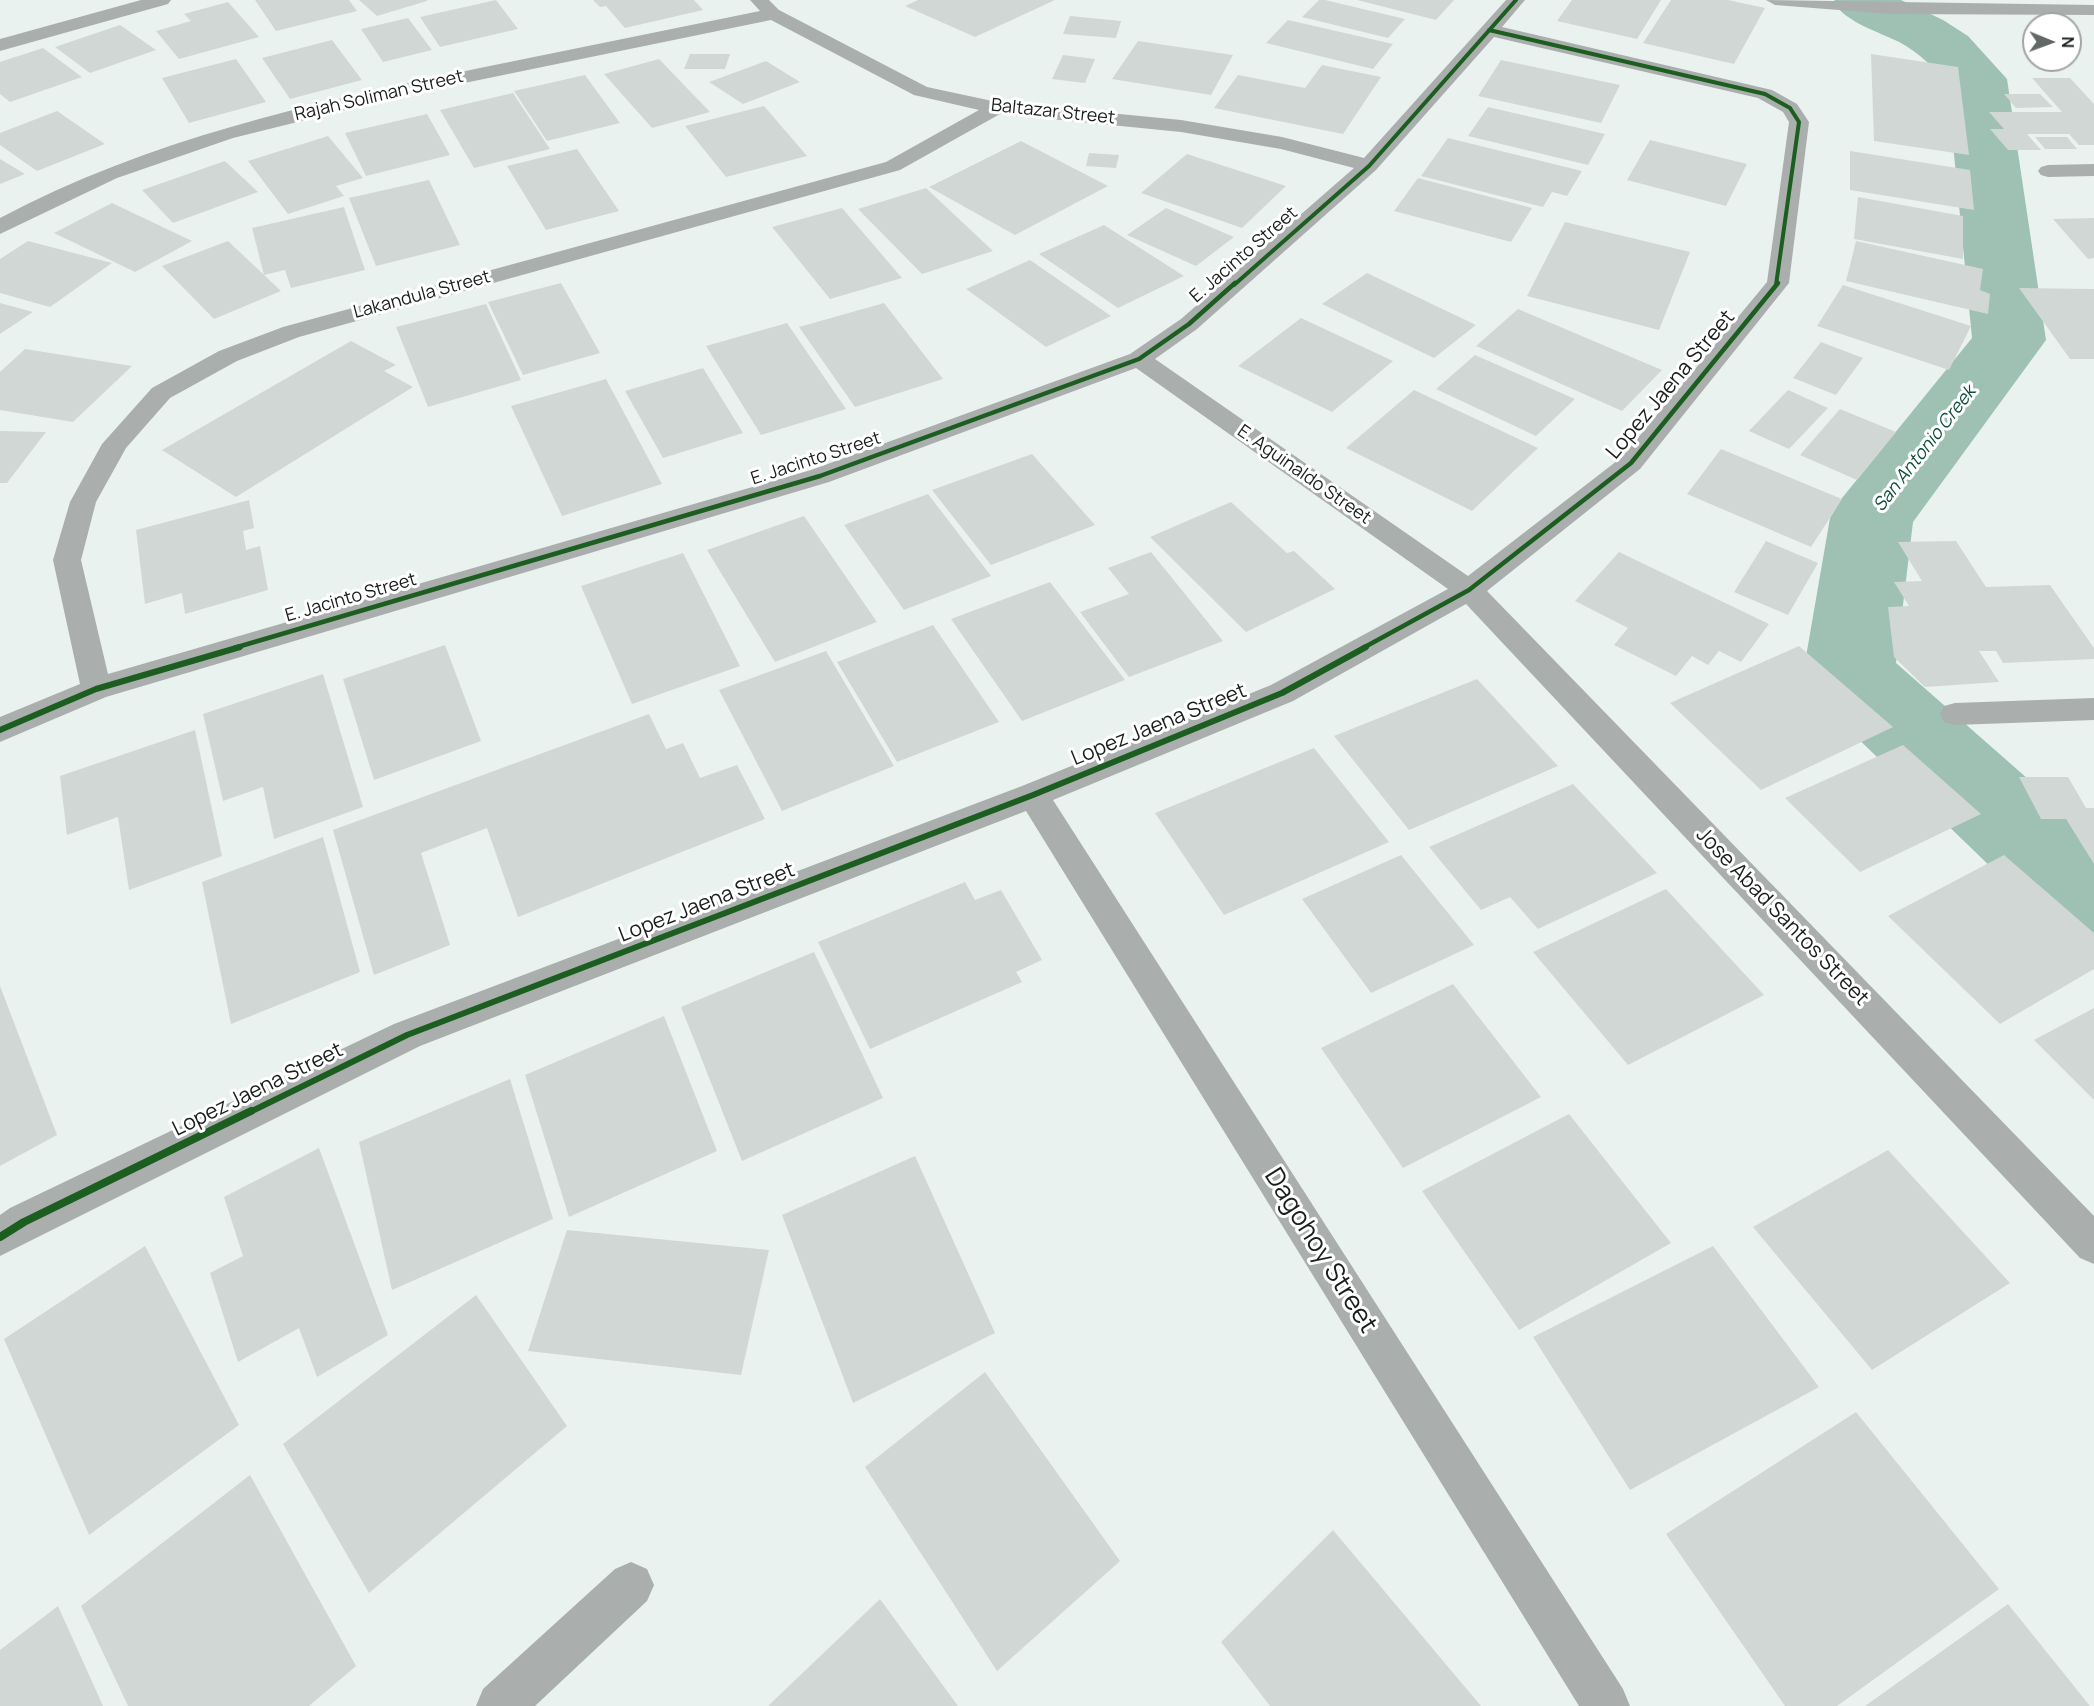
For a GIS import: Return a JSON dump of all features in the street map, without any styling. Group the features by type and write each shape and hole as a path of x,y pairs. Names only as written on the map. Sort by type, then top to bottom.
{"street":[{"path":"0,45 58,27 162,0"},
{"name":"Baltazar Street","path":"759,0 773,14 921,91 997,108 1181,126 1282,143 1369,166"},
{"name":"E. Jacinto Street","path":"0,730 96,689 820,476 1139,359 1189,324 1369,166 1516,0"},
{"path":"1775,0 1890,9 2094,9"},
{"name":"Rajah Soliman Street","path":"0,227 48,199 194,143 334,104 773,14"},
{"name":"Lopez Jaena Street","path":"0,1237 24,1222 407,1035 1033,795 1282,693 1469,590 1631,463 1778,283 1799,122 1790,108 1765,94 1489,30"},
{"name":"Lakandula Street","path":"96,689 67,560 83,502 115,444 161,393 228,356 291,332 893,166 997,108"},
{"path":"2048,171 2094,170"},
{"name":"E. Aguinaldo Street","path":"1139,359 1469,590"},
{"name":"Jose Abad Santos Street","path":"1469,590 2094,1244"},
{"path":"1955,714 2094,710"},
{"name":"Dagohoy Street","path":"1033,795 1606,1706"},
{"path":"500,1706 631,1585"}],"building":[{"path":"255,0 349,0 357,11 276,31"},
{"path":"359,0 427,0 427,1 377,16"},
{"path":"496,0 518,29 440,47 420,17"},
{"path":"593,0 694,0 703,10 625,28 606,6 600,7"},
{"path":"918,0 1055,0 975,37 905,6"},
{"path":"1319,0 1405,19 1388,38 1302,17"},
{"path":"1357,0 1454,0 1436,20"},
{"path":"1572,0 1661,0 1637,39 1557,21"},
{"path":"1671,0 1728,0 1765,8 1734,64 1643,43"},
{"path":"228,2 259,37 179,59 156,31 191,21 184,14"},
{"path":"1070,16 1121,21 1116,38 1063,34"},
{"path":"408,18 432,50 383,62 361,29"},
{"path":"1288,20 1393,44 1373,69 1266,43"},
{"path":"120,25 156,50 90,73 55,47"},
{"path":"332,40 362,80 290,99 262,58"},
{"path":"1138,41 1233,55 1211,95 1112,79"},
{"path":"43,48 82,77 10,102 0,94 0,62"},
{"path":"690,54 730,54 725,69 684,69"},
{"path":"1871,54 1958,67 1969,155 1874,141"},
{"path":"1063,55 1095,59 1085,83 1052,79"},
{"path":"236,59 266,102 189,123 162,78"},
{"path":"659,59 710,112 652,128 604,74"},
{"path":"1501,60 1620,85 1601,123 1478,96"},
{"path":"766,61 800,82 743,104 709,82"},
{"path":"1322,65 1381,77 1343,134 1214,108 1238,75 1305,88"},
{"path":"585,75 620,123 547,141 514,91"},
{"path":"2032,78 2070,78 2094,104 2094,145 2079,145 2069,134 2027,134 2041,150 2008,150 1990,129 2004,129 1989,112 2062,112"},
{"path":"513,93 550,149 474,168 440,110"},
{"path":"2004,94 2040,94 2053,107 2016,108"},
{"path":"764,106 807,156 726,177 685,126"},
{"path":"1488,107 1605,134 1588,165 1468,136"},
{"path":"57,111 105,144 37,171 0,145 0,133"},
{"path":"427,114 450,155 366,176 345,133"},
{"path":"328,136 363,178 336,186 344,196 288,214 248,161"},
{"path":"2035,137 2067,137 2077,149 2045,149"},
{"path":"1448,138 1582,171 1567,196 1552,192 1543,207 1421,176"},
{"path":"1650,140 1747,164 1726,206 1627,180"},
{"path":"1021,141 1108,186 1015,235 929,187"},
{"path":"577,149 619,211 546,230 507,166"},
{"path":"1850,151 1970,170 1974,210 1850,190"},
{"path":"1089,153 1119,155 1116,168 1086,166"},
{"path":"1187,154 1286,186 1242,228 1141,193"},
{"path":"0,159 25,174 0,184"},
{"path":"225,161 258,192 173,223 142,190"},
{"path":"1418,178 1532,208 1511,242 1394,211"},
{"path":"429,180 460,245 376,266 349,198"},
{"path":"926,188 993,251 922,274 858,209"},
{"path":"1858,197 1963,216 1963,259 1854,239"},
{"path":"112,203 192,241 135,272 54,233"},
{"path":"344,207 365,270 291,288 285,270 264,275 252,228"},
{"path":"842,208 902,278 830,299 772,227"},
{"path":"1166,208 1234,237 1196,266 1127,235"},
{"path":"2094,218 2094,258 2088,259 2053,219"},
{"path":"1565,222 1690,252 1659,330 1527,296"},
{"path":"1104,225 1184,276 1118,308 1039,254"},
{"path":"28,241 112,263 50,307 0,293 0,259"},
{"path":"228,241 281,291 214,319 162,266"},
{"path":"1856,241 1983,269 1980,290 1990,294 1988,314 1846,281"},
{"path":"1030,260 1111,316 1046,347 966,289"},
{"path":"1367,273 1476,325 1434,358 1322,304"},
{"path":"561,283 600,353 523,375 488,302"},
{"path":"1843,285 1971,326 1949,370 1817,326"},
{"path":"2019,288 2094,289 2094,359 2070,359"},
{"path":"0,303 33,312 0,334"},
{"path":"884,303 943,379 855,407 799,327"},
{"path":"486,304 521,380 428,407 396,327"},
{"path":"1518,309 1662,370 1622,411 1476,346"},
{"path":"1301,318 1393,361 1332,412 1238,366"},
{"path":"787,323 846,409 761,435 706,346"},
{"path":"351,341 396,365 384,371 413,387 236,497 162,450"},
{"path":"1821,342 1863,358 1836,395 1793,378"},
{"path":"25,349 132,366 73,422 0,410 0,372"},
{"path":"1475,355 1575,399 1536,436 1436,389"},
{"path":"703,368 743,433 663,458 625,391"},
{"path":"606,379 662,484 562,516 511,406"},
{"path":"1414,390 1538,448 1472,511 1346,448"},
{"path":"1788,390 1828,408 1789,449 1749,431"},
{"path":"1840,409 1896,432 1857,480 1800,455"},
{"path":"0,431 46,432 7,483 0,483"},
{"path":"1721,449 1842,499 1811,547 1687,494"},
{"path":"1032,454 1095,525 991,565 932,490"},
{"path":"928,494 991,576 904,610 844,525"},
{"path":"249,500 254,528 243,531 246,550 260,546 268,590 185,614 182,593 145,604 136,530"},
{"path":"1231,502 1287,553 1294,551 1335,589 1246,632 1150,537"},
{"path":"804,516 877,622 775,662 707,550"},
{"path":"1766,541 1818,563 1788,615 1734,592"},
{"path":"1956,541 1986,587 2050,585 2094,648 2094,659 2003,663 1996,651 1979,651 1999,682 1925,687 1894,657 1888,607 1909,606 1894,582 1922,581 1898,542"},
{"path":"1151,552 1223,641 1129,677 1080,612 1129,594 1108,568"},
{"path":"1619,552 1769,624 1741,662 1719,651 1708,665 1692,656 1676,676 1614,645 1628,628 1575,601"},
{"path":"683,553 740,666 632,704 581,586"},
{"path":"1050,582 1125,680 1022,721 951,619"},
{"path":"933,625 999,722 897,762 837,662"},
{"path":"445,645 481,741 374,780 343,679"},
{"path":"1799,646 1893,727 1761,790 1670,703"},
{"path":"826,651 894,766 782,811 719,690"},
{"path":"323,674 363,807 274,839 263,787 223,801 203,714"},
{"path":"1477,679 1558,766 1409,830 1334,736"},
{"path":"649,714 666,749 683,743 700,778 737,765 765,819 518,917 487,828 421,853 450,945 374,975 333,830"},
{"path":"195,730 222,856 129,890 118,817 67,835 60,776"},
{"path":"1903,745 1981,814 1860,872 1785,798"},
{"path":"1314,748 1389,842 1224,915 1155,813"},
{"path":"2019,777 2068,777 2086,808 2094,808 2094,864 2066,819 2041,819"},
{"path":"1573,784 1657,873 1538,929 1510,897 1481,910 1429,847"},
{"path":"323,837 360,972 231,1024 202,882"},
{"path":"1401,855 1474,945 1371,993 1302,899"},
{"path":"2004,855 2094,933 2094,969 2000,1024 1888,916"},
{"path":"965,882 975,900 1001,890 1042,960 1016,972 1022,982 870,1049 818,942"},
{"path":"1666,889 1764,995 1628,1065 1533,952"},
{"path":"814,952 883,1098 742,1161 681,1007"},
{"path":"1453,984 1541,1097 1403,1168 1321,1048"},
{"path":"0,986 57,1135 0,1166"},
{"path":"2094,1008 2094,1100 2034,1040"},
{"path":"664,1016 717,1151 569,1217 525,1075"},
{"path":"510,1079 553,1219 392,1290 359,1142"},
{"path":"1569,1114 1671,1243 1519,1330 1422,1191"},
{"path":"319,1148 388,1335 317,1377 299,1328 238,1362 210,1273 243,1256 224,1197"},
{"path":"1888,1150 2010,1283 1872,1370 1753,1227"},
{"path":"915,1156 995,1333 853,1403 782,1215"},
{"path":"567,1230 769,1250 741,1375 528,1351"},
{"path":"145,1246 239,1425 89,1535 4,1339"},
{"path":"1713,1246 1819,1387 1630,1490 1533,1337"},
{"path":"476,1295 567,1426 369,1593 283,1444"},
{"path":"985,1372 1120,1561 997,1671 865,1467"},
{"path":"1856,1412 1999,1589 1837,1706 1785,1706 1666,1534"},
{"path":"250,1475 356,1666 309,1706 128,1706 81,1606"},
{"path":"1333,1530 1481,1706 1270,1706 1221,1642"},
{"path":"880,1599 958,1706 768,1706"},
{"path":"2008,1604 2090,1706 1865,1706"},
{"path":"58,1606 103,1706 0,1706 0,1650"}],"waterway":[{"name":"San Antonio Creek","path":"1861,2 1923,32 1947,48 1977,79 2009,340 1872,518 1849,674 2094,900"}],"cycle path":[{"path":"0,730 96,689 820,476 1139,359 1189,324 1369,166 1516,0"},
{"path":"0,1237 24,1222 407,1035 1033,795 1282,693 1469,590 1631,463 1778,283 1799,122 1790,108 1765,94 1489,30"}]}
